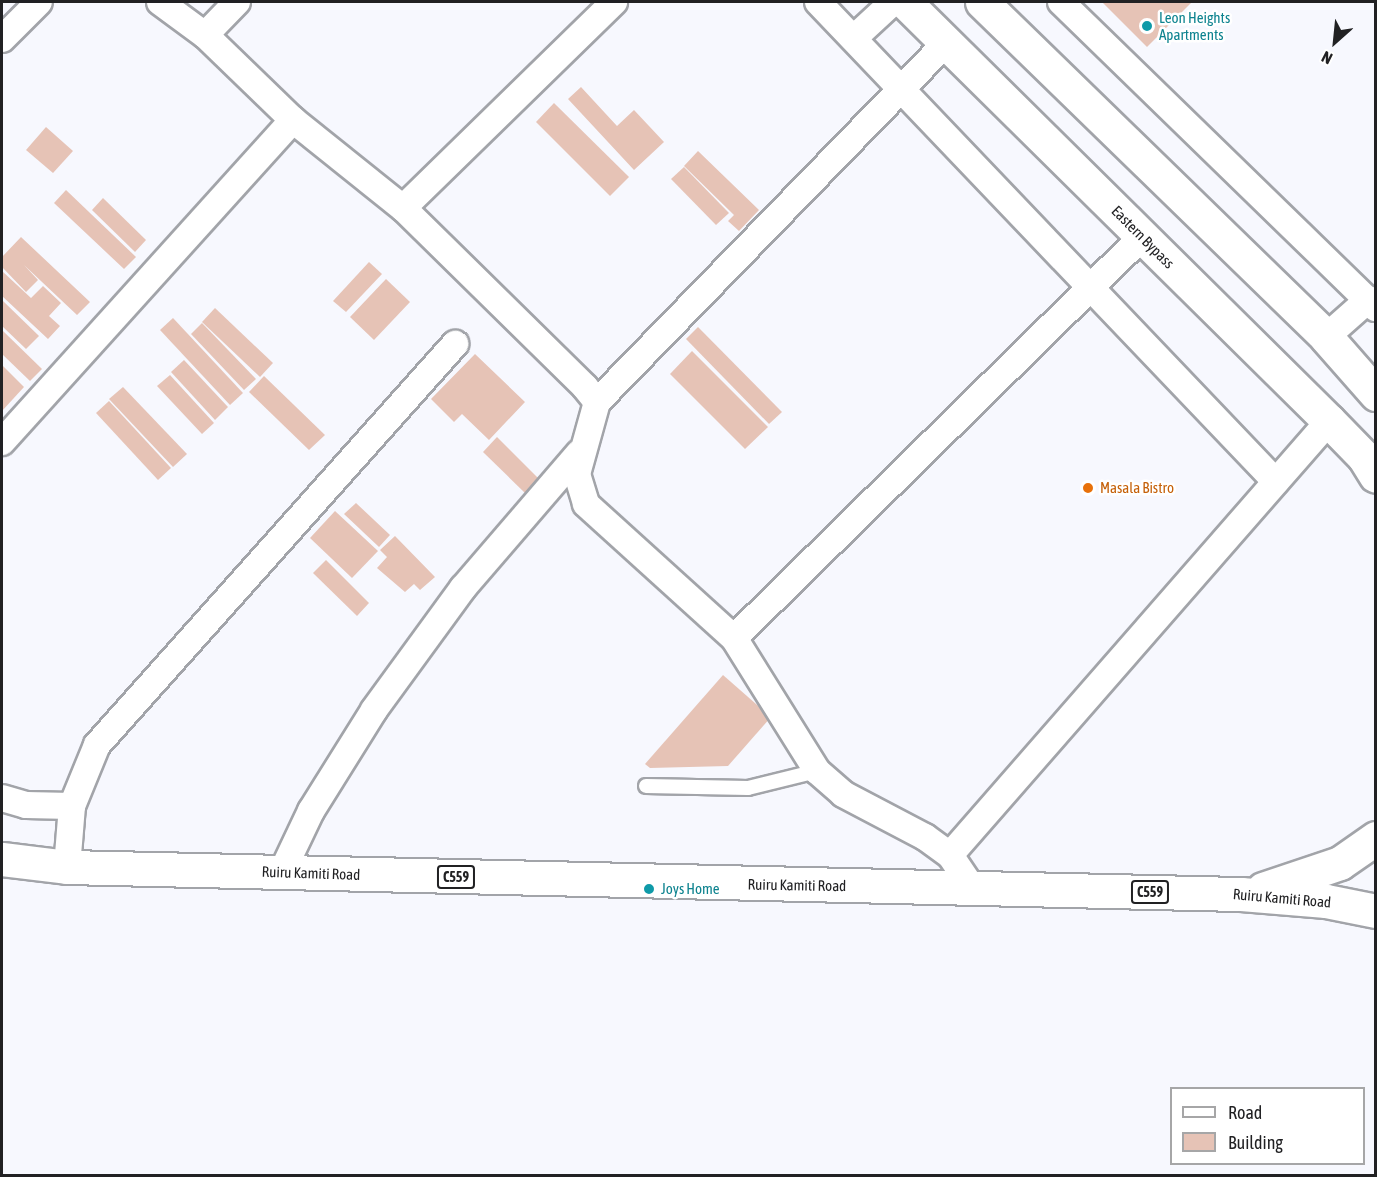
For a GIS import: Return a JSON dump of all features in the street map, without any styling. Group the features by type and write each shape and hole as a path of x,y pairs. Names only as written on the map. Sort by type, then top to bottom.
{"main road":[{"name":"Eastern Bypass","path":"905,2 1364,457 1376,476"},
{"path":"982,2 1326,337 1376,394"},
{"path":"1241,894 1279,886 1340,863 1376,838"},
{"name":"Ruiru Kamiti Road","path":"2,859 67,867 1241,894 1326,901 1376,911"}],"street":[{"path":"2,39 39,2"},
{"path":"160,2 205,35 293,120 403,208 597,402"},
{"path":"205,35 237,2"},
{"path":"403,208 614,2"},
{"path":"818,2 904,89 1090,289 1276,482"},
{"path":"854,38 893,2"},
{"path":"1061,2 1372,304 1326,337"},
{"path":"947,42 904,89 597,402 579,453 577,474 586,504 734,638 817,771 843,794 925,837 950,855 973,889"},
{"path":"2,442 293,120"},
{"path":"734,638 1143,236"},
{"path":"67,867 72,806 97,745 455,344"},
{"path":"950,855 1329,422"},
{"path":"282,872 311,811 374,710 463,588 579,453"},
{"path":"2,798 26,805 72,806"}],"lane":[{"path":"646,786 748,788 817,771"}],"building":[{"name":"Leon Heights Apartments","path":"1102,2 1192,2 1147,47"},
{"path":"581,87 617,126 634,110 664,142 634,170 568,99"},
{"path":"554,103 629,177 610,196 536,122"},
{"path":"46,127 73,151 53,173 26,150"},
{"path":"698,151 759,210 739,231 728,221 734,215 684,166"},
{"path":"684,167 729,213 716,225 671,179"},
{"path":"66,190 136,257 124,269 54,203"},
{"path":"103,198 146,240 135,252 92,210"},
{"path":"21,237 90,302 77,315 24,265 38,280 26,292 2,267 2,257"},
{"path":"369,262 382,274 346,312 333,301"},
{"path":"2,271 31,298 43,286 61,303 49,316 60,326 48,339 2,296"},
{"path":"386,279 410,302 374,340 350,317"},
{"path":"2,300 39,336 26,349 2,326"},
{"path":"215,308 273,363 260,377 202,322"},
{"path":"173,318 243,393 230,405 160,330"},
{"path":"202,323 256,379 244,390 191,334"},
{"path":"698,327 782,412 769,424 686,339"},
{"path":"2,330 42,369 30,381 2,354"},
{"path":"692,351 768,427 745,449 670,374"},
{"path":"475,354 525,402 489,440 462,414 454,422 431,399"},
{"path":"184,360 228,407 215,420 171,372"},
{"path":"2,365 24,387 2,411"},
{"path":"170,375 214,423 202,434 157,386"},
{"path":"264,376 325,435 309,450 249,392"},
{"path":"123,387 187,454 173,467 109,399"},
{"path":"109,401 171,468 158,480 96,413"},
{"path":"497,437 540,480 526,494 483,452"},
{"path":"356,503 390,535 379,547 344,514"},
{"path":"335,511 378,551 352,578 310,538"},
{"path":"395,536 435,577 420,590 414,584 405,592 377,568 387,557 380,550"},
{"path":"326,560 369,603 357,616 313,573"},
{"path":"723,675 771,717 728,766 650,768 645,764"}],"place":[{"name":"Leon Heights Apartments","path":"1147,26"},
{"name":"Masala Bistro","path":"1088,488"},
{"name":"Joys Home","path":"649,889"}]}
